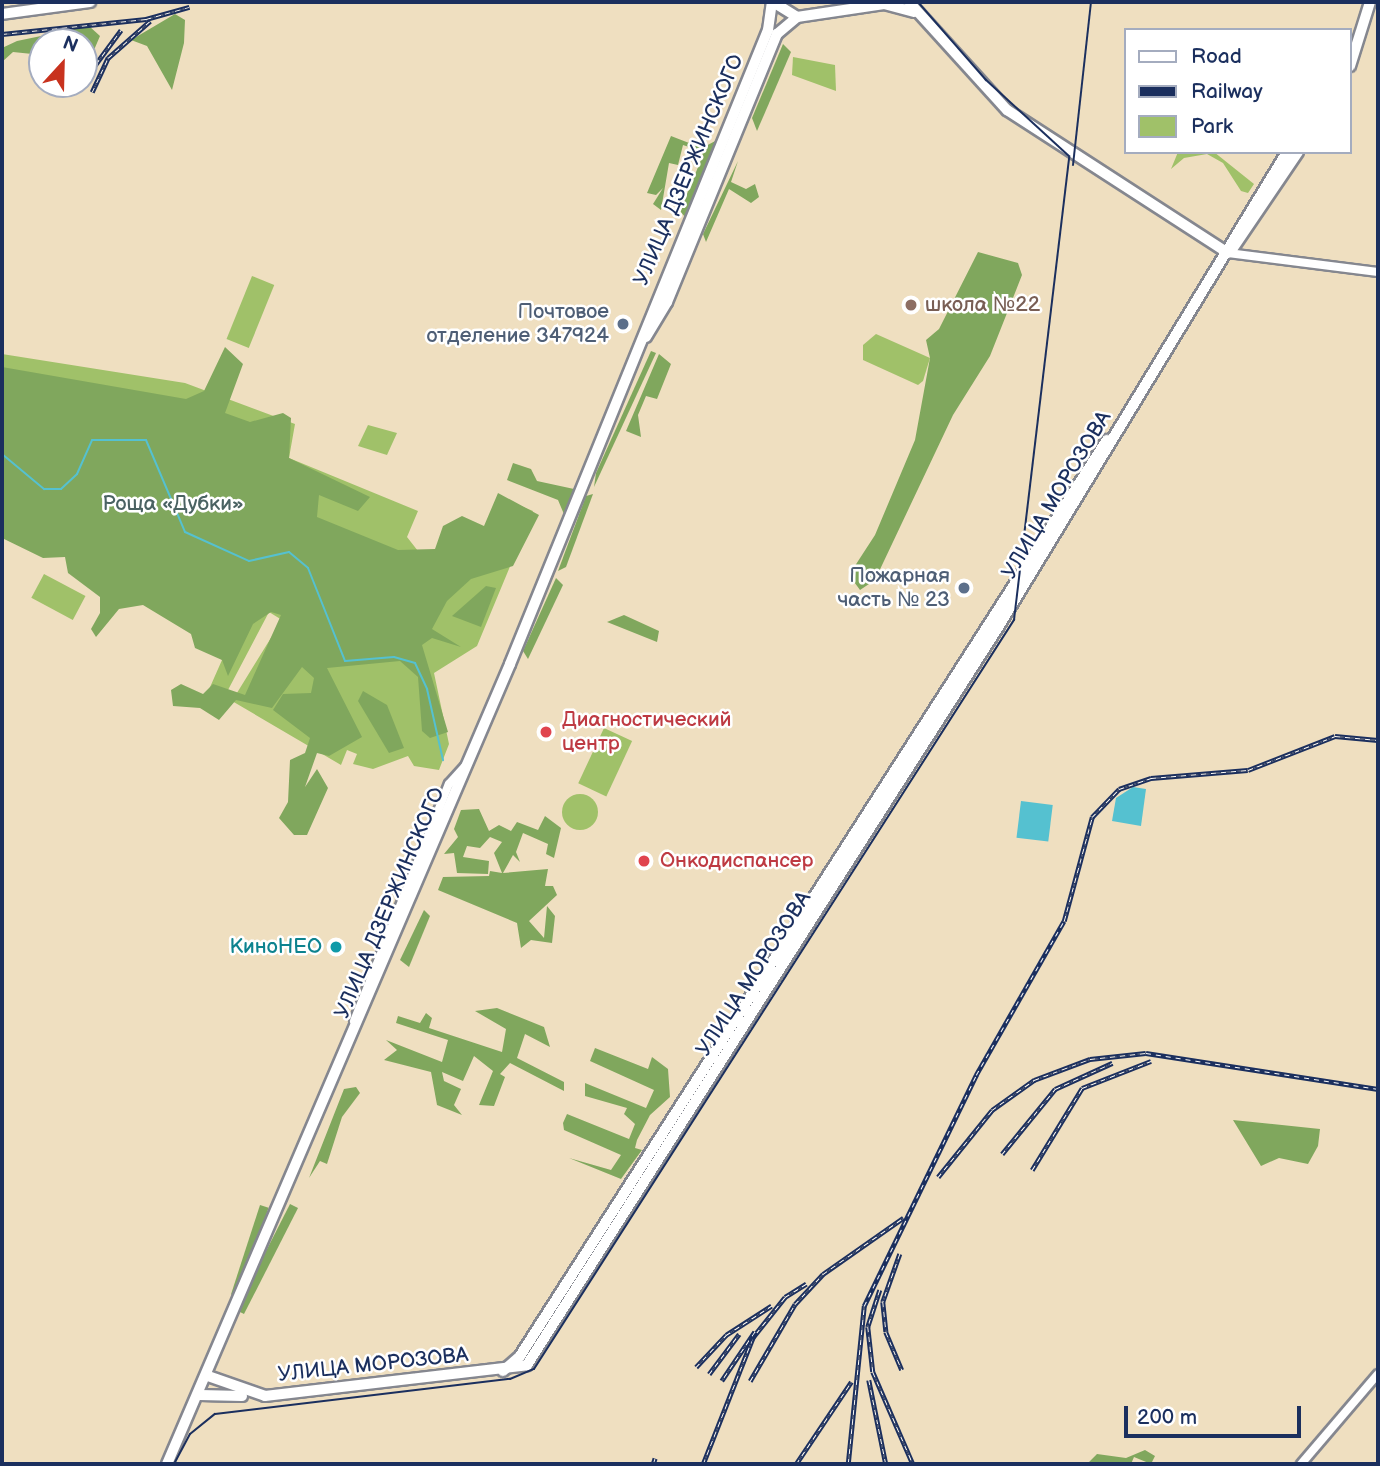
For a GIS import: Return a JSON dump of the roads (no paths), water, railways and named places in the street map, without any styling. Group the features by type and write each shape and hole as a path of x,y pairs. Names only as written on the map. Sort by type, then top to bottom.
{"main road":[{"path":"2,14 90,2"},
{"path":"773,2 797,17 886,3 916,13"},
{"name":"УЛИЦА ДЗЕРЖИНСКОГО","path":"167,1464 200,1395 354,1038 468,763 768,30 773,2"},
{"path":"909,2 975,81 1028,126 1228,253"},
{"path":"1352,40 1363,2"},
{"path":"1352,60 1370,2"},
{"name":"УЛИЦА ДЗЕРЖИНСКОГО","path":"638,351 667,302 777,34 797,17"},
{"name":"УЛИЦА МОРОЗОВА","path":"517,1366 627,1187 763,984 1135,403 1286,154"},
{"name":"УЛИЦА МОРОЗОВА","path":"1228,253 1297,154"},
{"name":"УЛИЦА МОРОЗОВА","path":"208,1376 265,1396 503,1371 530,1362 638,1191 763,984"},
{"path":"627,1187 638,1191"},
{"path":"200,1395 265,1396"}],"street":[{"path":"1228,253 1378,272"},
{"path":"1301,1464 1378,1374"}],"water":[{"path":"1133,787 1146,789 1141,826 1112,821 1116,798"},
{"path":"1021,801 1053,805 1048,842 1016,838"}],"waterway":[{"path":"2,454 44,489 61,489 77,474 92,440 146,440 185,532 249,561 289,552 308,568 345,661 394,657 415,663 427,689 443,760"}],"tram line":[{"path":"174,1464 190,1434 215,1414 510,1379 534,1369 1014,620 1069,156 986,80 918,2"},
{"path":"1073,165 1091,2"}],"railway":[{"path":"2,34 146,19 189,7"},
{"path":"98,79 108,58 150,21"},
{"path":"98,61 121,30"},
{"path":"848,1464 864,1306 976,1075 1064,921 1092,817 1119,789 1151,778 1248,770 1335,736 1378,740"},
{"path":"938,1177 992,1110 1034,1080 1090,1059 1146,1053 1378,1089"},
{"path":"1032,1170 1082,1088 1151,1061"},
{"path":"1002,1154 1055,1089 1112,1063"},
{"path":"750,1381 795,1304 823,1274 903,1218"},
{"path":"900,1254 883,1302 886,1332 902,1370"},
{"path":"750,1341 785,1297 806,1284"},
{"path":"880,1290 868,1327 873,1372 913,1464"},
{"path":"696,1367 726,1335 771,1306"},
{"path":"703,1464 755,1332 722,1381"},
{"path":"709,1374 739,1334"},
{"path":"869,1380 886,1464"},
{"path":"796,1464 851,1382"},
{"path":"653,1464 655,1458"}],"place":[{"name":"школа №22","path":"911,305"},
{"name":"Почтовое отделение 347924","path":"623,324"},
{"name":"Пожарная часть № 23","path":"964,588"},
{"name":"Диагностический центр","path":"546,732"},
{"name":"Онкодиспансер","path":"644,861"},
{"name":"КиноНЕО","path":"336,947"}],"park label":[{"name":"Роща «Дубки»","path":"173,504"}]}
